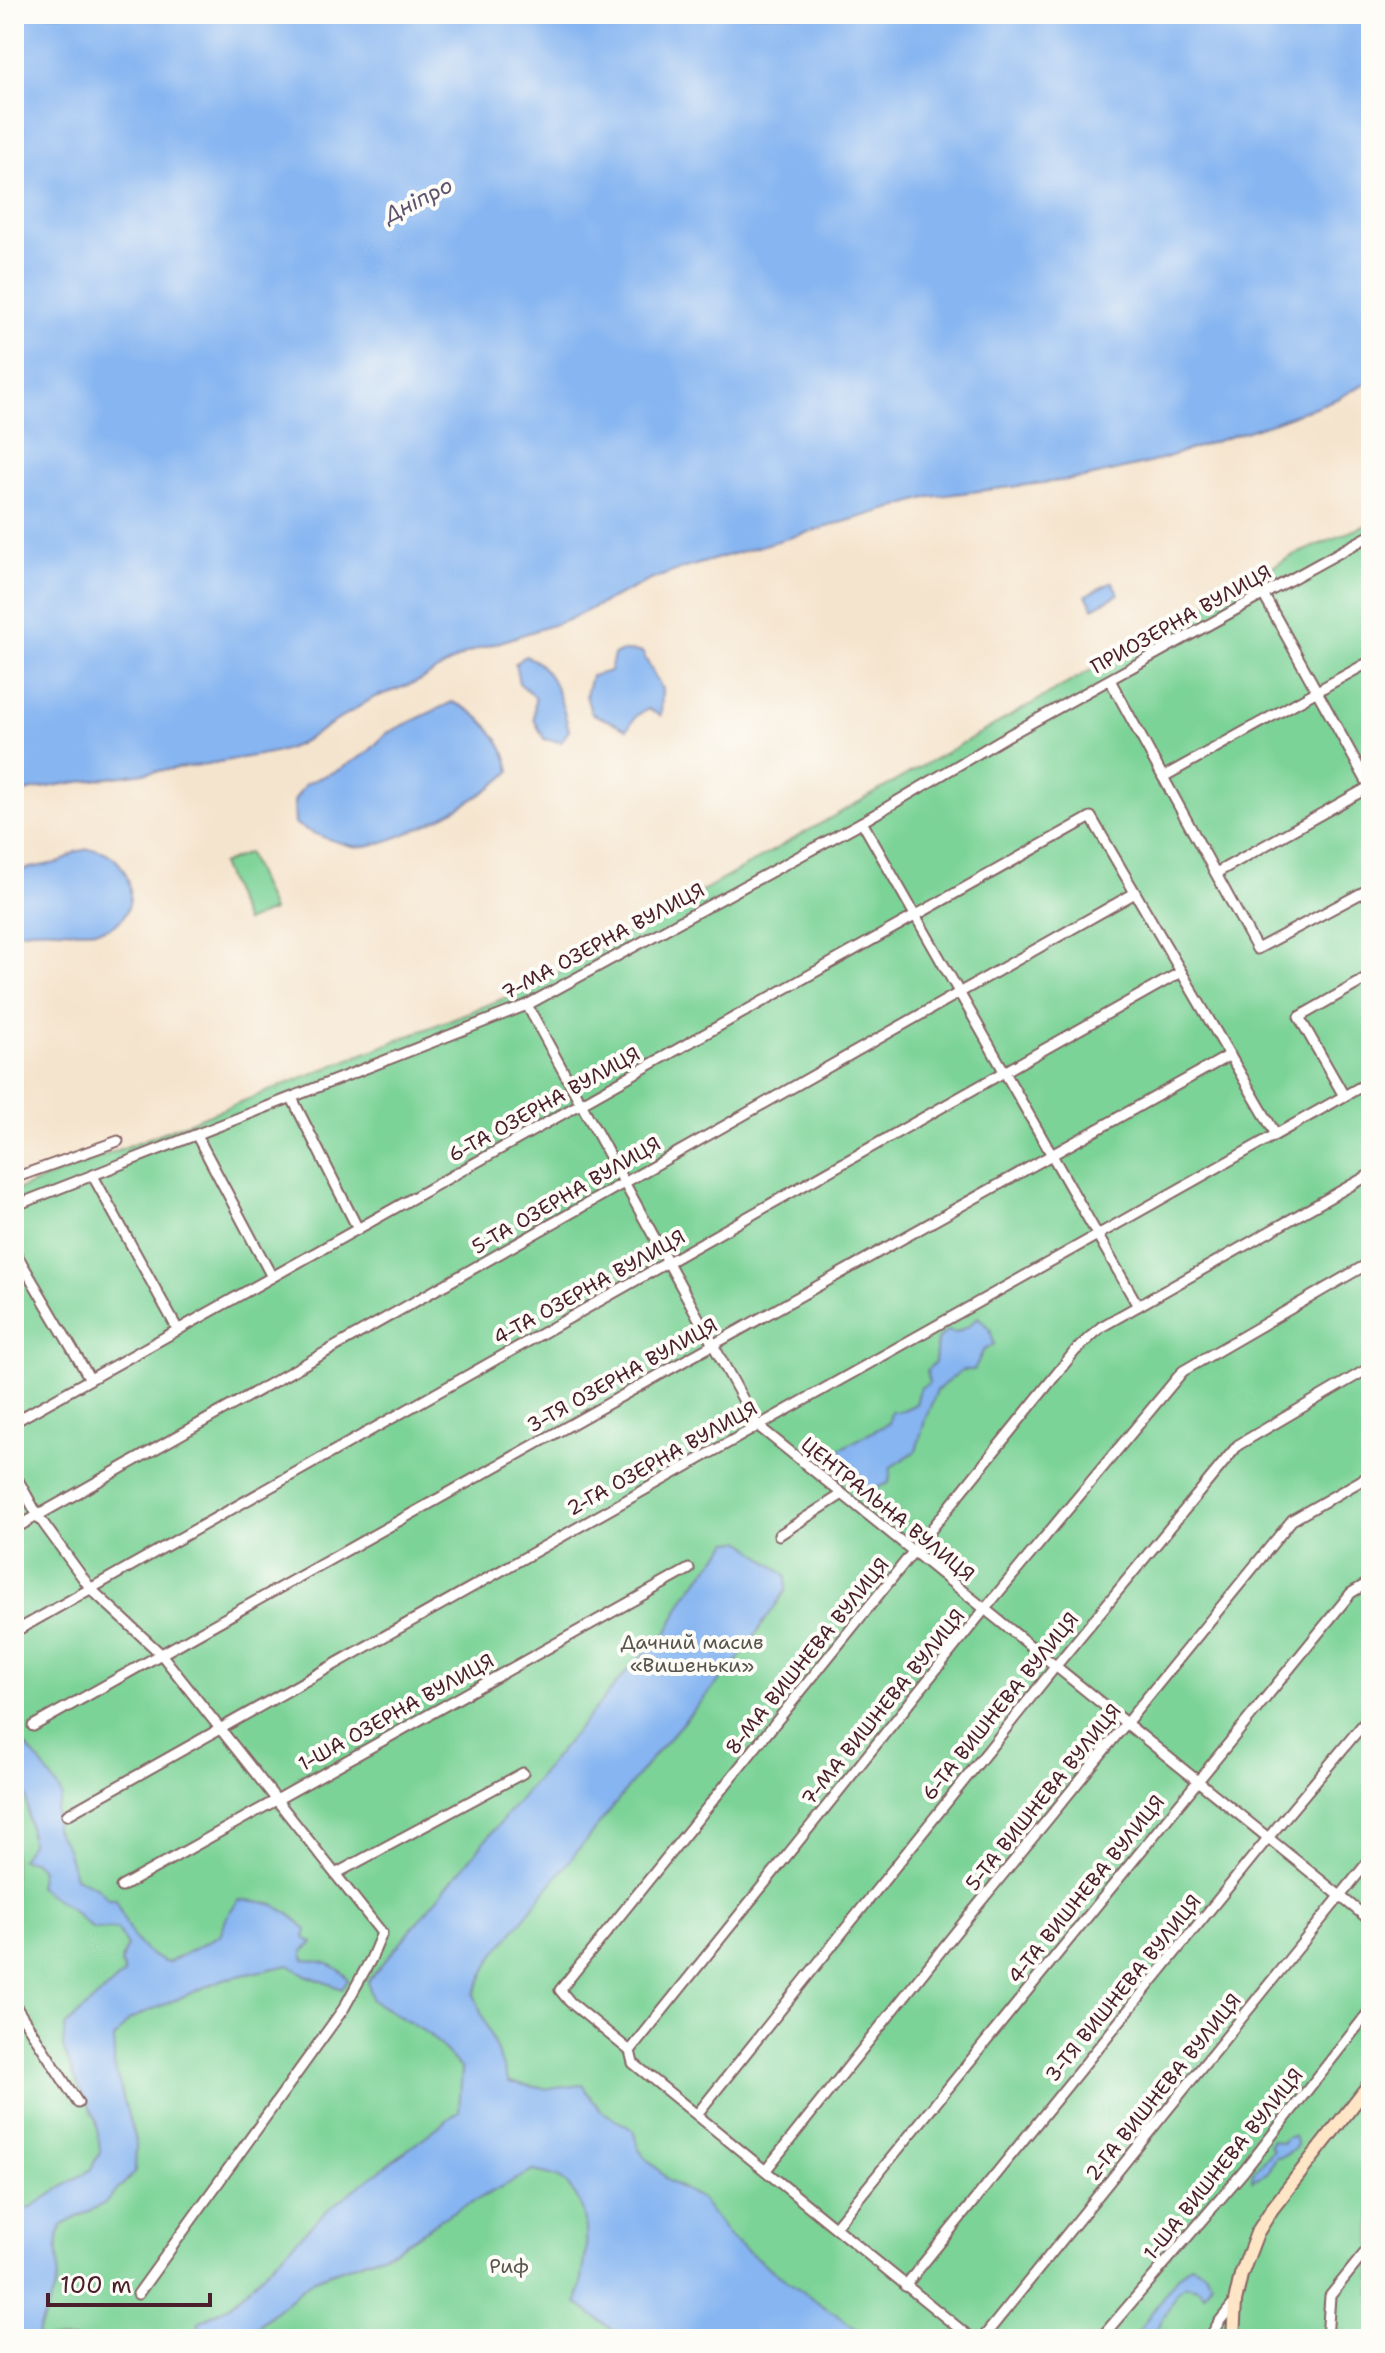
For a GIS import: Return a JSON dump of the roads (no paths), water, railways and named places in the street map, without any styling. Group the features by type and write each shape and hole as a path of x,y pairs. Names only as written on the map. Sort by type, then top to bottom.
{"street":[{"name":"ПРИОЗЕРНА ВУЛИЦЯ","path":"1009,735 1371,535"},
{"path":"1216,873 1371,787 1263,594"},
{"path":"1163,777 1371,661"},
{"path":"1110,680 1257,949 1371,888"},
{"name":"7-МА ОЗЕРНА ВУЛИЦЯ","path":"14,1206 527,1005 862,822 1009,735"},
{"name":"6-ТА ОЗЕРНА ВУЛИЦЯ","path":"14,1422 1091,817 1135,893"},
{"path":"862,822 1138,1306"},
{"path":"1135,893 1275,1133"},
{"name":"5-ТА ОЗЕРНА ВУЛИЦЯ","path":"14,1529 1135,893"},
{"name":"4-ТА ОЗЕРНА ВУЛИЦЯ","path":"14,1632 1181,972"},
{"path":"1344,1096 1299,1017 1371,976"},
{"name":"ЦЕНТРАЛЬНА ВУЛИЦЯ","path":"527,1005 757,1425 1371,1921"},
{"name":"3-ТЯ ОЗЕРНА ВУЛИЦЯ","path":"33,1726 1230,1055"},
{"name":"2-ГА ОЗЕРНА ВУЛИЦЯ","path":"67,1815 1371,1081"},
{"path":"292,1098 358,1229"},
{"path":"197,1136 272,1277"},
{"path":"14,1178 118,1141"},
{"name":"8-МА ВИШНЕВА ВУЛИЦЯ","path":"630,2051 570,2002 560,1990 1075,1351 1101,1327 1371,1174"},
{"path":"93,1176 178,1330"},
{"path":"14,1250 90,1379"},
{"name":"7-МА ВИШНЕВА ВУЛИЦЯ","path":"630,2051 984,1610 1183,1371 1371,1262"},
{"name":"6-ТА ВИШНЕВА ВУЛИЦЯ","path":"698,2113 1055,1667 1238,1445 1371,1367"},
{"path":"14,1473 38,1516 91,1589 161,1654 382,1933 344,2008 138,2294"},
{"name":"5-ТА ВИШНЕВА ВУЛИЦЯ","path":"766,2170 1292,1520 1371,1475"},
{"path":"779,1535 841,1495"},
{"name":"1-ША ОЗЕРНА ВУЛИЦЯ","path":"121,1887 689,1569"},
{"name":"4-ТА ВИШНЕВА ВУЛИЦЯ","path":"835,2227 1351,1593 1371,1581"},
{"name":"3-ТЯ ВИШНЕВА ВУЛИЦЯ","path":"905,2286 1371,1715"},
{"path":"337,1873 523,1773"},
{"name":"2-ГА ВИШНЕВА ВУЛИЦЯ","path":"982,2339 1371,1858"},
{"path":"14,2004 78,2103"},
{"name":"1-ША ВИШНЕВА ВУЛИЦЯ","path":"1100,2339 1244,2171 1371,2009"},
{"path":"630,2051 633,2063 972,2339"},
{"path":"1233,2339 1235,2302 1248,2252 1257,2233 1272,2209 1371,2082"},
{"path":"1327,2339 1330,2296 1371,2245"},
{"path":"1209,2339 1235,2302"}],"water":[{"name":"Дніпро","path":"14,14 1371,14 1371,380 1339,398 1275,422 1149,463 1084,478 930,497 678,570 648,581 568,620 469,652 417,682 373,698 299,744 281,751 14,794"},
{"path":"1112,582 1119,594 1093,608 1086,595"},
{"path":"623,651 642,652 662,689 661,716 648,709 637,715 627,729 591,713 586,695 591,676 610,671 614,655"},
{"path":"525,656 543,668 555,687 569,730 561,742 544,739 534,719 535,697 519,683 515,664"},
{"path":"452,702 482,720 503,749 510,771 499,781 436,820 411,832 367,846 338,842 295,824 294,801 305,784 367,753 387,733"},
{"path":"89,849 103,851 114,858 128,880 129,906 123,917 104,929 14,933 14,871 61,862 75,852"},
{"path":"978,1317 990,1329 994,1344 983,1351 974,1370 962,1370 937,1390 916,1451 891,1467 889,1483 867,1491 825,1464 840,1455 840,1449 889,1423 891,1411 899,1412 916,1404 920,1388 929,1383 927,1370 935,1362 937,1340 947,1331 956,1333"},
{"path":"742,1541 786,1576 786,1590 737,1661 655,1754 492,1958 474,1994 509,2082 546,2089 582,2085 600,2110 633,2130 639,2150 669,2181 700,2198 729,2236 871,2339 624,2339 577,2303 586,2255 581,2206 562,2180 533,2171 452,2212 395,2250 314,2279 261,2323 253,2339 197,2339 199,2322 231,2305 326,2211 459,2111 462,2069 430,2035 372,2000 368,1981 631,1666 666,1634 686,1595 729,1542"},
{"path":"14,1736 40,1763 62,1796 56,1810 55,1829 67,1848 75,1877 98,1888 108,1899 116,1899 134,1938 149,1953 168,1963 220,1935 228,1914 239,1900 260,1901 283,1910 307,1929 305,1938 313,1943 303,1951 304,1960 329,1964 340,1970 348,1980 342,1989 289,1965 224,1979 130,2019 114,2039 114,2065 136,2144 135,2172 105,2203 62,2225 58,2239 56,2285 37,2339 14,2339 14,2212 31,2207 91,2169 100,2151 96,2119 63,2047 65,2026 124,1974 121,1963 127,1946 117,1929 93,1929 38,1887 41,1869 33,1861 21,1860 31,1844 26,1796 14,1777"},
{"path":"1294,2136 1297,2145 1293,2150 1275,2157 1267,2173 1252,2180 1253,2172 1273,2150 1270,2145 1273,2140 1282,2143"},
{"path":"1191,2265 1206,2272 1211,2283 1204,2294 1198,2288 1185,2285 1177,2292 1152,2339 1133,2339 1178,2275"}],"park label":[{"name":"Дачний масив «Вишеньки»","path":"692,1654"},
{"name":"Риф","path":"509,2266"}]}
